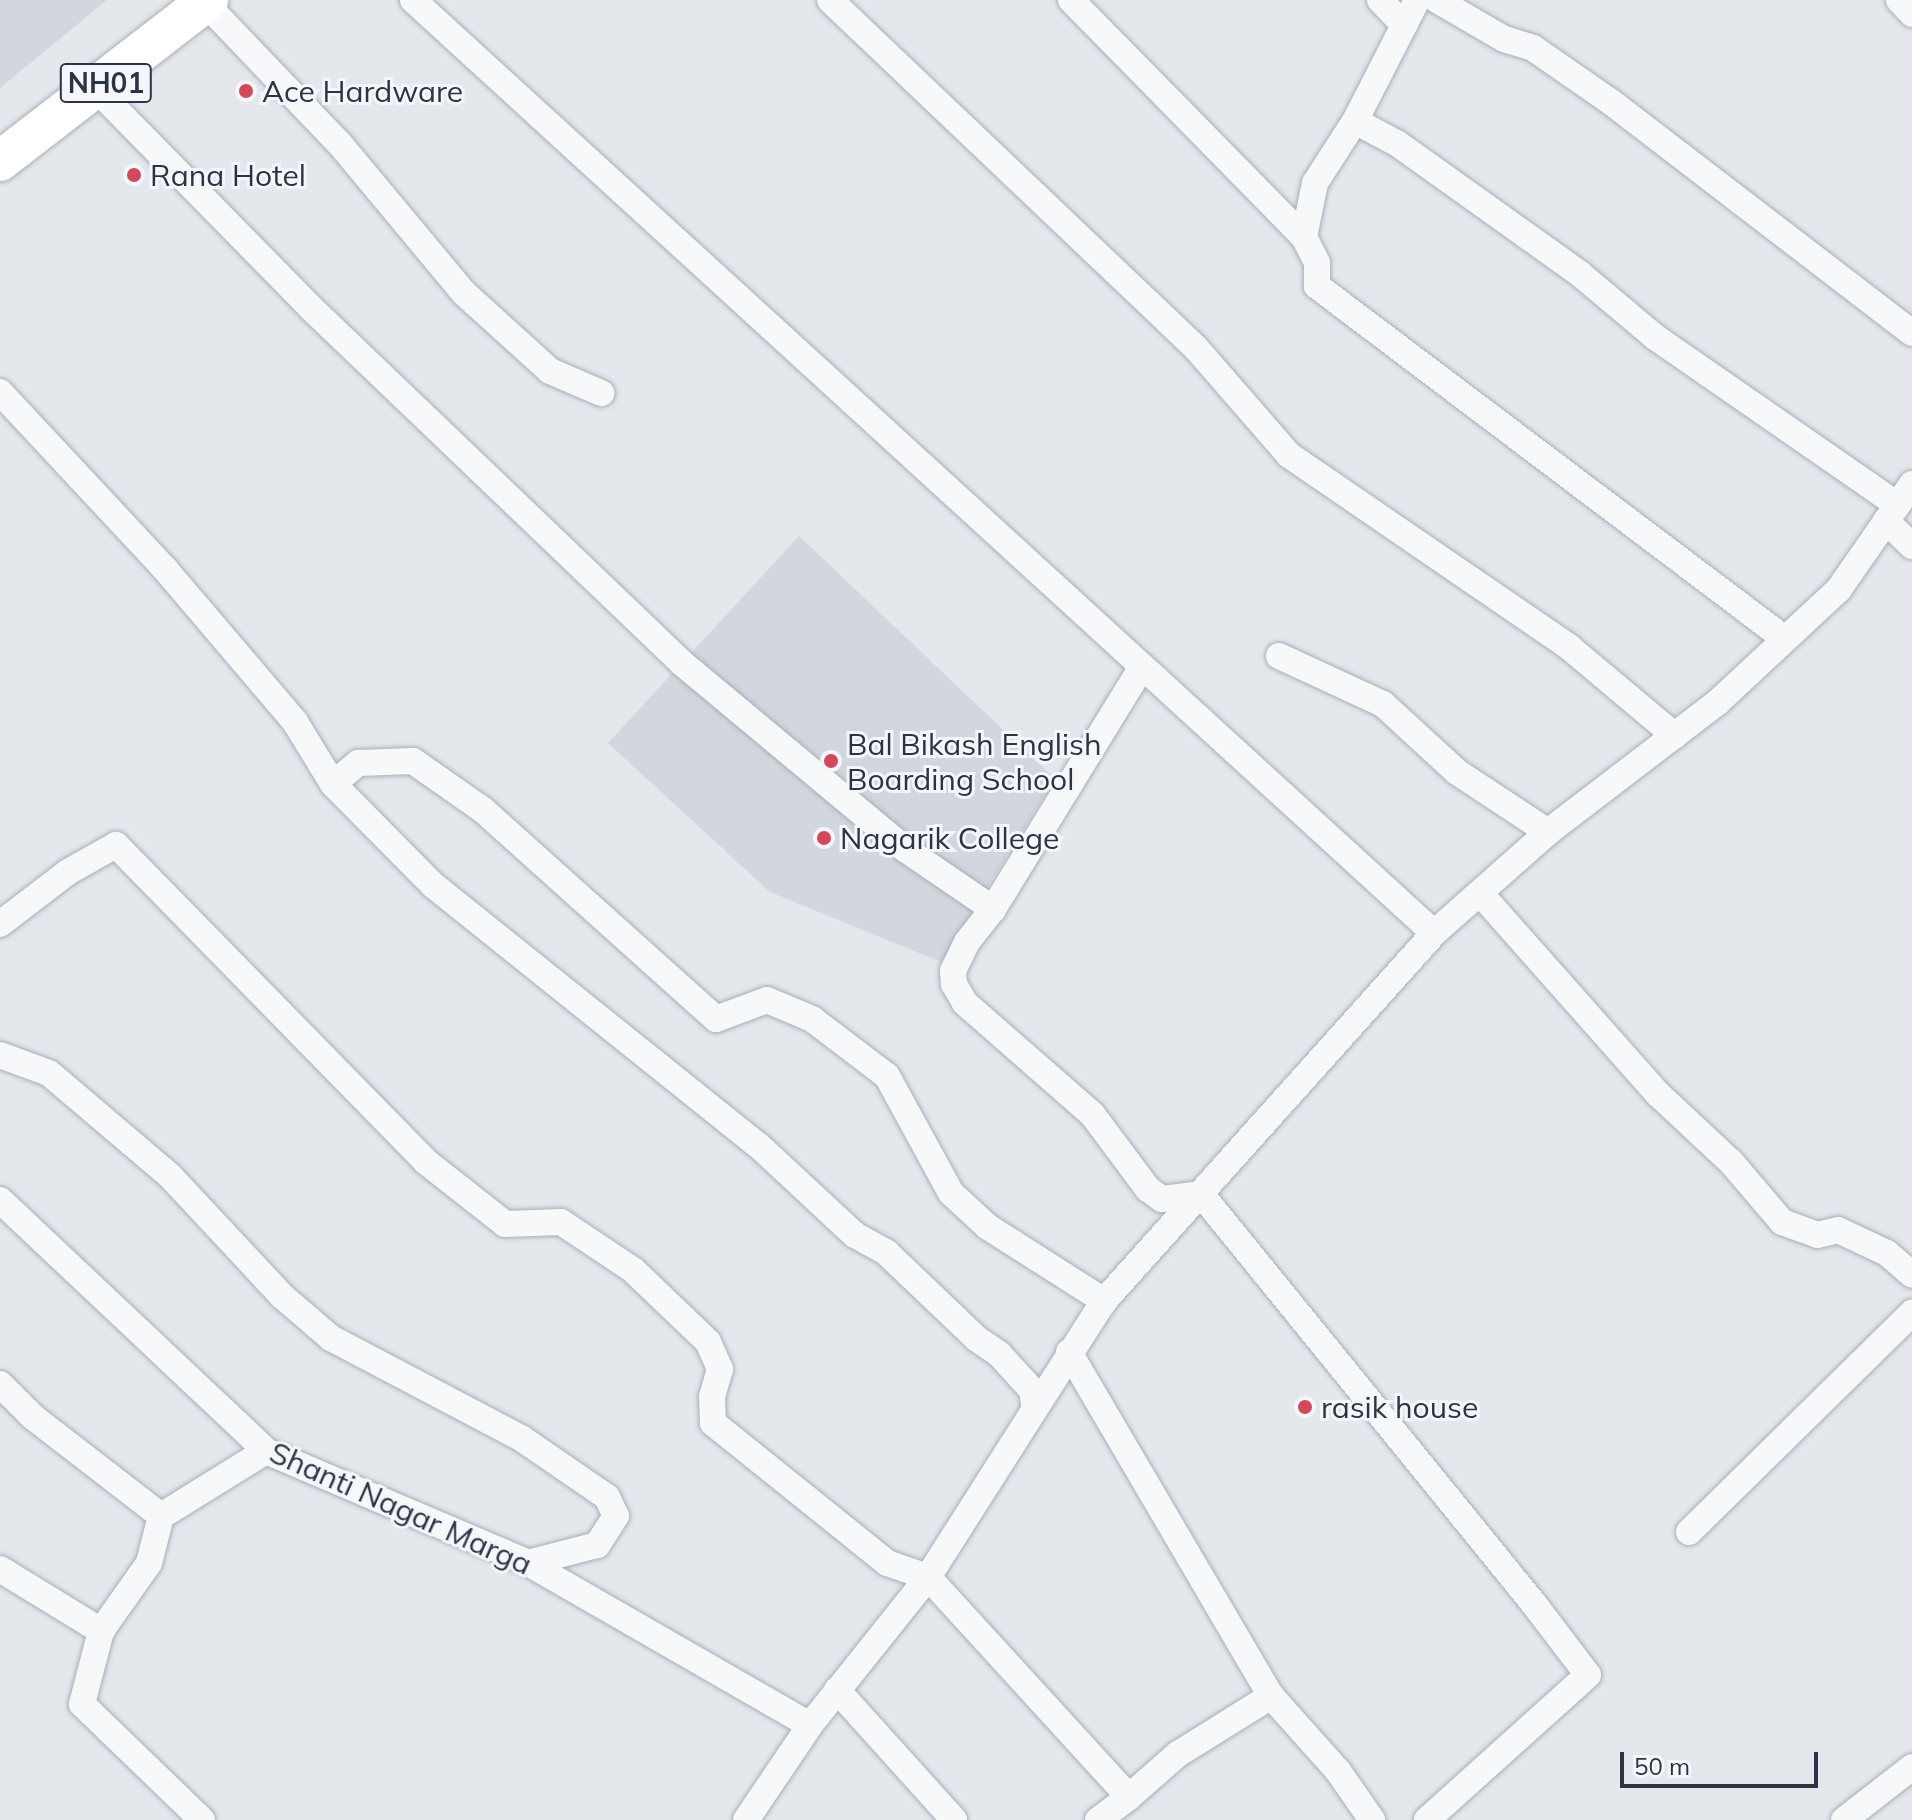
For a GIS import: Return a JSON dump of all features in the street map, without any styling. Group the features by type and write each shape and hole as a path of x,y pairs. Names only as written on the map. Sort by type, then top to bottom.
{"highway":[{"name":"NH01","path":"6,160 206,1"}],"street":[{"path":"413,0 1434,933"},
{"path":"830,0 1196,348 1289,455 1534,621 1675,736"},
{"path":"1071,0 1304,237 1317,263 1317,286 1785,639"},
{"path":"1380,0 1404,25"},
{"path":"1304,237 1315,183 1355,121 1417,0"},
{"path":"1437,0 1504,39 1533,48 1611,102 1912,333"},
{"path":"1899,0 1912,14"},
{"path":"206,1 339,143 464,293 550,371 601,393"},
{"path":"97,90 311,308 682,663 905,849 993,909"},
{"path":"1355,121 1398,144 1580,274 1655,337 1899,503 1912,546"},
{"path":"0,392 165,569 265,686 295,722 333,784 433,885 758,1145 855,1235 887,1253 977,1339 999,1354 1032,1390 1034,1404"},
{"path":"746,1820 810,1725 928,1577 1034,1404 1104,1301 1434,933 1548,832 1675,736 1785,639 1839,589 1899,503"},
{"path":"1279,656 1383,704 1457,772 1548,832"},
{"path":"1142,667 993,909 967,942 953,971 954,984 965,1003 1092,1114 1148,1189 1162,1199 1201,1194"},
{"path":"333,784 358,763 413,761 483,810 716,1019 767,1000 812,1019 887,1076 951,1193 988,1227 1104,1301"},
{"path":"0,924 68,872 116,845 425,1161 505,1224 561,1222 633,1270 708,1342 720,1369 712,1397 713,1423 887,1563 928,1577 1129,1797"},
{"path":"1480,893 1658,1094 1731,1162 1782,1222 1817,1235 1838,1230 1887,1253 1912,1275"},
{"path":"0,1055 49,1073 171,1177 282,1296 331,1338 521,1438 607,1497 616,1516 597,1545 528,1563"},
{"path":"1201,1194 1588,1675 1427,1820"},
{"name":"Shanti Nagar Marga","path":"0,1200 266,1451 528,1563 810,1725"},
{"path":"1689,1532 1912,1313"},
{"path":"1069,1352 1271,1696 1338,1771 1372,1820"},
{"path":"0,1384 33,1417 161,1516"},
{"path":"202,1820 82,1704 101,1631 149,1563 161,1516 266,1451"},
{"path":"0,1569 101,1631"},
{"path":"837,1690 954,1820"},
{"path":"1098,1820 1178,1754 1271,1696"},
{"path":"1844,1820 1912,1767"}],"shaded area":[{"path":"0,0 107,0 0,88"},
{"name":"Bal Bikash English Boarding School","path":"799,536 1055,779 941,962 770,892 608,743"}],"place":[{"name":"Ace Hardware","path":"246,91"},
{"name":"Rana Hotel","path":"134,175"},
{"name":"Bal Bikash English Boarding School","path":"831,761"},
{"name":"Nagarik College","path":"824,838"},
{"name":"rasik house","path":"1305,1407"}]}
